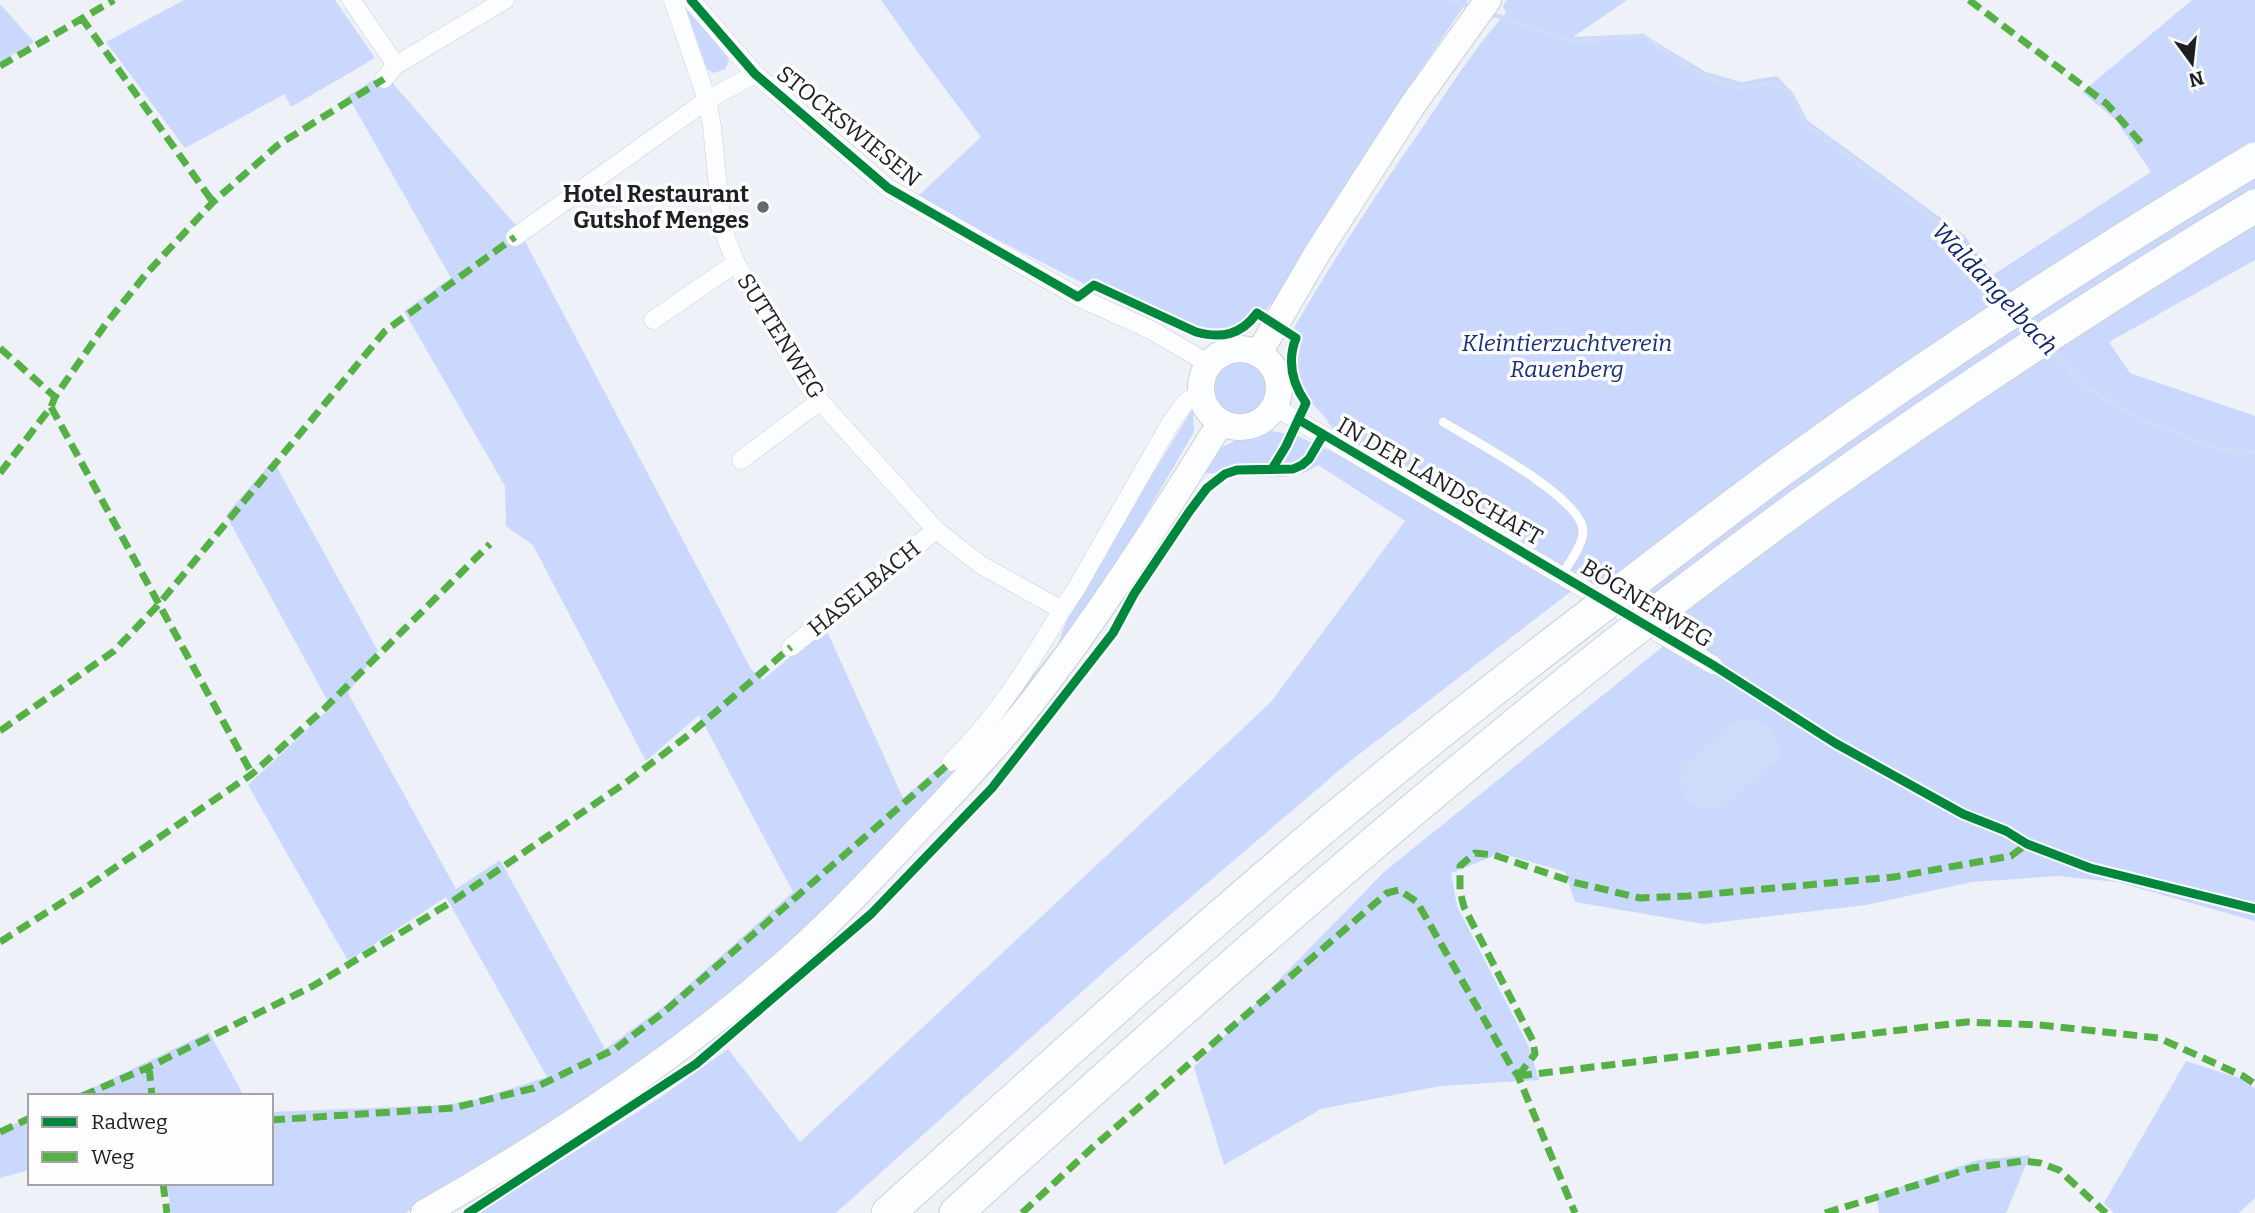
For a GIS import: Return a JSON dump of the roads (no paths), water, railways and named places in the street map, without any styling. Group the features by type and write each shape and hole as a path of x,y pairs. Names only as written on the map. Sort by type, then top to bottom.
{"highway":[{"path":"888,1213 1328,824 1458,717 1590,615 1780,471 1933,364 2054,284 2255,159"},
{"path":"956,1213 1281,921 1450,778 1613,646 1802,504 1956,397 2255,206"}],"street":[{"path":"351,0 396,65"},
{"path":"384,79 396,65 505,0"},
{"name":"SUTTENWEG","path":"673,0 707,100 721,217 727,241 736,262 804,380 936,530 981,565 1062,610"},
{"name":"STOCKSWIESEN","path":"691,0 755,74 888,188 1078,297 1152,330 1209,364"},
{"path":"1259,353 1318,252 1412,106 1488,0"},
{"path":"515,237 707,100 755,74"},
{"path":"653,320 736,262"},
{"path":"951,762 969,745 1026,669 1170,424 1192,398 1209,364 1217,356 1237,349 1259,353 1270,362 1277,373 1280,386 1278,400 1272,412 1262,421 1236,428 1212,416 1204,404 1192,398"},
{"path":"741,460 820,401"},
{"name":"IN DER LANDSCHAFT","path":"1275,407 1562,575"},
{"path":"424,1213 513,1162 677,1050 771,975 845,908 974,770 1027,708 1092,622 1221,422"},
{"name":"HASELBACH","path":"791,647 936,530"},
{"name":"BÖGNERWEG","path":"1562,575 1713,665"}],"lane":[{"path":"1443,422 1553,489 1578,516 1583,530 1580,543 1562,575"}],"waterway":[{"name":"Waldangelbach","path":"1448,0 1472,7"},
{"name":"Waldangelbach","path":"1488,13 1576,42 1643,36 1701,76 1738,88 1771,83 1789,91 1805,124 1939,224 2009,300"},
{"name":"Waldangelbach","path":"2050,347 2086,388 2146,422 2222,450 2255,452"}],"place":[{"name":"Hotel Restaurant Gutshof Menges","path":"763,207"}],"park label":[{"name":"Kleintierzuchtverein Rauenberg","path":"1567,356"}]}
